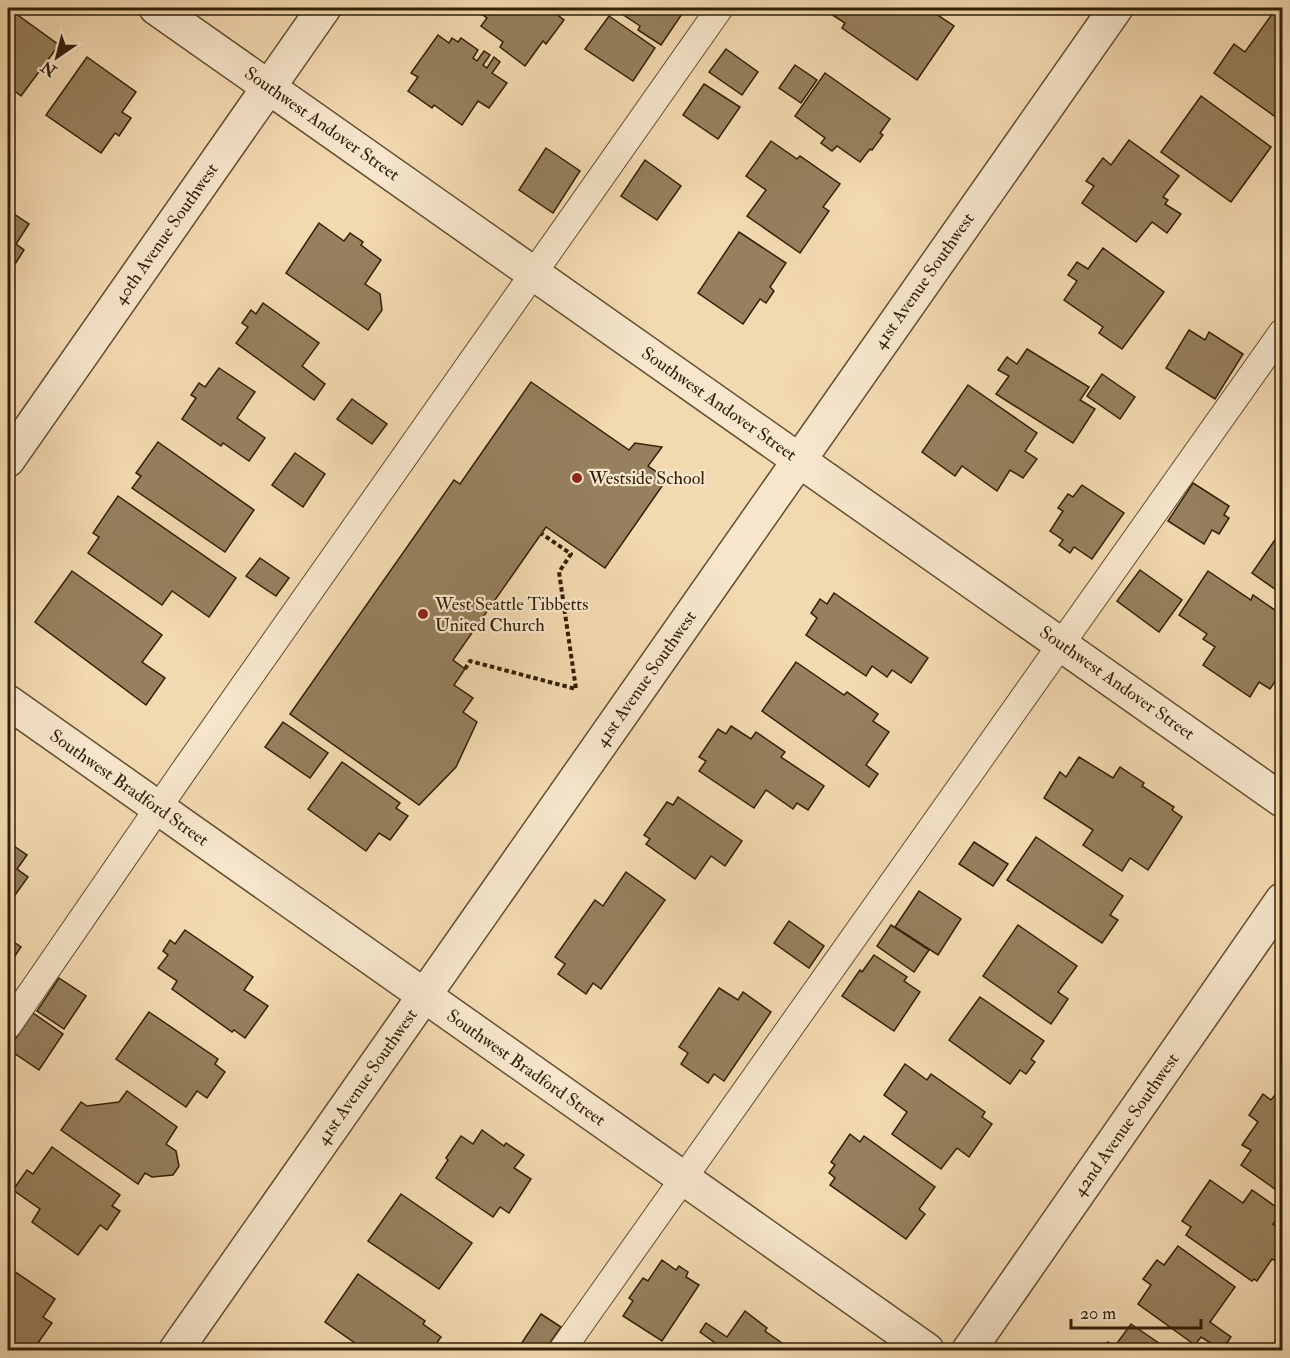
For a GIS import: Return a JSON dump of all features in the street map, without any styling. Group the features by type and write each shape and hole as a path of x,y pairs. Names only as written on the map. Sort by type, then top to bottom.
{"street":[{"name":"Southwest Andover Street","path":"156,8 1282,800"},
{"name":"40th Avenue Southwest","path":"8,460 324,8"},
{"name":"41st Avenue Southwest","path":"176,1350 1116,8"},
{"name":"Southwest Bradford Street","path":"8,702 927,1350"},
{"name":"42nd Avenue Southwest","path":"969,1350 1282,900"}],"lane":[{"path":"8,1026 158,808 720,8"},
{"path":"562,1350 1282,332"}],"path":[{"path":"465,669 470,661 576,689 559,572 571,554 542,534"}],"building":[{"path":"8,8 59,45 21,96 8,86"},
{"path":"472,8 565,8 559,16 564,20 546,44 543,41 525,66 500,47 503,42 481,26 487,18"},
{"path":"613,8 686,8 661,45 638,30 640,26"},
{"path":"835,8 927,8 954,26 917,80 842,28 845,23 831,14"},
{"path":"1275,10 1282,15 1282,110 1277,118 1214,73 1234,44 1245,52"},
{"path":"609,16 655,48 633,81 585,49"},
{"path":"438,35 449,43 452,38 458,42 461,38 478,50 473,58 477,61 484,51 490,55 483,65 487,68 494,57 500,62 492,73 507,83 489,108 478,101 462,125 434,105 432,108 408,91 418,77 411,73"},
{"path":"726,49 758,72 742,95 709,72"},
{"path":"87,57 136,92 122,112 131,118 119,136 115,133 101,153 46,115"},
{"path":"795,65 817,80 801,103 779,88"},
{"path":"825,73 890,119 880,133 883,135 860,162 837,146 832,151 821,143 825,138 795,116"},
{"path":"704,84 740,107 718,139 683,115"},
{"path":"1201,96 1271,147 1231,202 1161,152"},
{"path":"1129,140 1179,176 1163,197 1168,200 1165,204 1181,214 1167,233 1152,222 1136,242 1082,203 1094,186 1086,181 1103,158 1111,165"},
{"path":"771,141 797,159 800,156 840,184 823,207 829,211 800,253 747,216 766,190 746,176"},
{"path":"546,148 580,171 553,213 519,190"},
{"path":"645,160 681,186 657,220 621,196"},
{"path":"8,210 29,224 16,244 24,250 8,275"},
{"path":"319,223 344,241 350,233 363,242 361,245 381,260 365,284 380,294 382,310 368,330 286,273"},
{"path":"739,232 786,263 770,287 774,291 766,303 760,299 743,324 698,293"},
{"path":"1103,248 1164,292 1122,349 1099,333 1103,327 1064,300 1077,281 1068,275 1077,262 1088,269"},
{"path":"263,303 319,343 302,366 325,384 314,400 236,343 248,327 242,323 251,310 256,314"},
{"path":"1189,330 1205,340 1209,332 1243,354 1215,399 1166,368"},
{"path":"1027,349 1089,387 1080,400 1095,409 1073,443 996,394 1009,376 998,370 1007,357 1017,364"},
{"path":"219,368 255,392 237,418 265,438 249,461 223,443 221,446 182,419 196,398 191,395 199,383 205,387"},
{"path":"1102,374 1135,397 1120,419 1087,396"},
{"name":"West Seattle Tibbetts United Church","path":"531,382 629,450 635,443 662,447 648,466 667,479 605,568 546,527 453,660 465,669 454,685 473,698 463,712 477,722 456,767 419,805 290,714 454,480 460,484"},
{"path":"968,385 1037,433 1025,451 1037,459 1023,478 1010,470 997,491 962,466 955,476 922,452"},
{"path":"352,399 387,424 372,444 337,419"},
{"path":"158,442 254,510 225,552 132,488 141,476 136,473"},
{"path":"295,453 325,474 303,507 272,485"},
{"path":"1193,483 1229,506 1224,515 1229,518 1219,534 1212,530 1204,544 1168,521"},
{"path":"1082,485 1124,513 1092,559 1074,547 1070,553 1059,545 1063,540 1050,531 1063,511 1058,508 1068,494 1073,497"},
{"path":"118,496 236,578 209,617 172,591 162,605 88,553 99,537 93,533"},
{"path":"1279,534 1282,536 1282,594 1252,573"},
{"path":"260,558 289,578 276,596 246,576"},
{"path":"1140,570 1182,600 1159,632 1117,601"},
{"path":"72,571 162,635 142,662 165,678 146,705 35,622"},
{"path":"1208,571 1251,600 1253,595 1282,615 1282,671 1270,689 1259,682 1250,697 1203,665 1215,647 1203,639 1207,634 1179,615"},
{"path":"834,593 928,658 911,683 892,670 887,677 872,666 866,676 806,635 817,618 811,613 820,599 827,604"},
{"path":"796,662 844,695 847,692 878,714 873,721 889,732 866,765 878,774 869,787 762,711"},
{"path":"283,722 328,753 310,778 265,747"},
{"path":"731,726 751,739 756,732 785,752 781,757 824,786 808,810 797,803 793,809 766,790 754,808 699,771 706,761 699,757 718,729 726,734"},
{"path":"1079,757 1113,778 1120,767 1144,783 1142,786 1174,807 1172,810 1182,817 1148,870 1130,858 1122,871 1083,845 1093,830 1044,798 1060,772 1066,777"},
{"path":"342,762 400,803 396,808 408,816 390,840 379,833 366,851 308,809"},
{"path":"678,797 742,841 725,866 711,856 695,879 646,844 650,839 644,835 667,802 673,805"},
{"path":"1036,837 1123,896 1110,915 1118,920 1102,943 1007,880"},
{"path":"8,842 27,855 17,869 28,877 8,905"},
{"path":"974,842 1008,864 993,886 959,864"},
{"path":"626,872 665,900 601,989 593,983 586,994 558,974 565,964 555,957 595,900 603,906"},
{"path":"919,891 961,919 938,955 895,927"},
{"path":"789,921 824,946 809,968 774,943"},
{"path":"891,925 929,950 914,972 877,946"},
{"path":"1018,925 1077,966 1058,992 1068,999 1051,1024 983,976"},
{"path":"185,930 253,977 244,990 268,1006 245,1038 234,1030 232,1032 172,989 177,981 158,968 168,955 163,951 170,940 175,944"},
{"path":"8,938 21,947 8,966"},
{"path":"874,955 907,977 904,981 920,992 894,1031 842,996 860,970 862,972"},
{"path":"59,978 86,996 64,1029 37,1011"},
{"path":"719,988 738,1000 743,992 771,1012 724,1081 714,1074 708,1083 681,1064 688,1053 679,1047"},
{"path":"980,997 1044,1041 1031,1059 1035,1062 1026,1074 1020,1070 1010,1084 949,1040"},
{"path":"149,1012 218,1059 215,1064 225,1072 207,1098 197,1091 186,1107 116,1059"},
{"path":"33,1013 63,1034 39,1070 8,1049"},
{"path":"905,1064 927,1080 931,1074 985,1112 982,1117 992,1124 969,1157 957,1148 941,1169 892,1134 907,1112 884,1095"},
{"path":"127,1091 177,1127 166,1144 176,1151 179,1166 173,1175 152,1177 145,1173 138,1184 61,1130 81,1102 87,1106 119,1102"},
{"path":"1263,1094 1271,1100 1275,1095 1282,1101 1282,1194 1241,1165 1251,1150 1242,1145 1258,1122 1249,1115"},
{"path":"482,1130 504,1146 506,1143 524,1155 514,1168 531,1179 509,1213 500,1207 493,1217 436,1178 461,1136 473,1144"},
{"path":"850,1134 860,1142 864,1136 935,1187 919,1209 925,1214 906,1239 830,1185 835,1178 829,1173 835,1165 831,1162"},
{"path":"52,1147 120,1195 112,1206 120,1211 107,1230 100,1225 78,1255 32,1222 40,1209 13,1190 27,1170 33,1174"},
{"path":"1210,1180 1243,1203 1252,1190 1282,1211 1273,1224 1278,1228 1282,1222 1282,1252 1276,1261 1272,1259 1257,1281 1254,1279 1252,1281 1186,1235 1191,1227 1182,1221"},
{"path":"401,1194 472,1243 439,1289 368,1241"},
{"path":"1178,1246 1235,1287 1210,1322 1231,1337 1222,1350 1201,1337 1195,1345 1138,1304 1151,1285 1143,1279 1157,1260 1164,1265"},
{"path":"662,1260 676,1270 679,1266 688,1272 686,1277 699,1285 662,1341 623,1316 633,1301 629,1298 643,1278 648,1281"},
{"path":"8,1267 55,1299 43,1317 52,1323 33,1350 22,1348 8,1350"},
{"path":"358,1274 425,1321 423,1324 441,1337 432,1350 365,1350 325,1322"},
{"path":"745,1311 767,1328 765,1331 792,1350 714,1350 718,1345 700,1332 706,1323 727,1337"},
{"path":"541,1314 561,1327 545,1350 524,1350 519,1347"},
{"path":"1131,1324 1169,1350 1102,1350 1108,1342 1115,1346"},
{"path":"1282,1330 1282,1347 1275,1341"}],"place":[{"name":"Westside School","path":"577,478"},
{"name":"West Seattle Tibbetts United Church","path":"423,614"}]}
